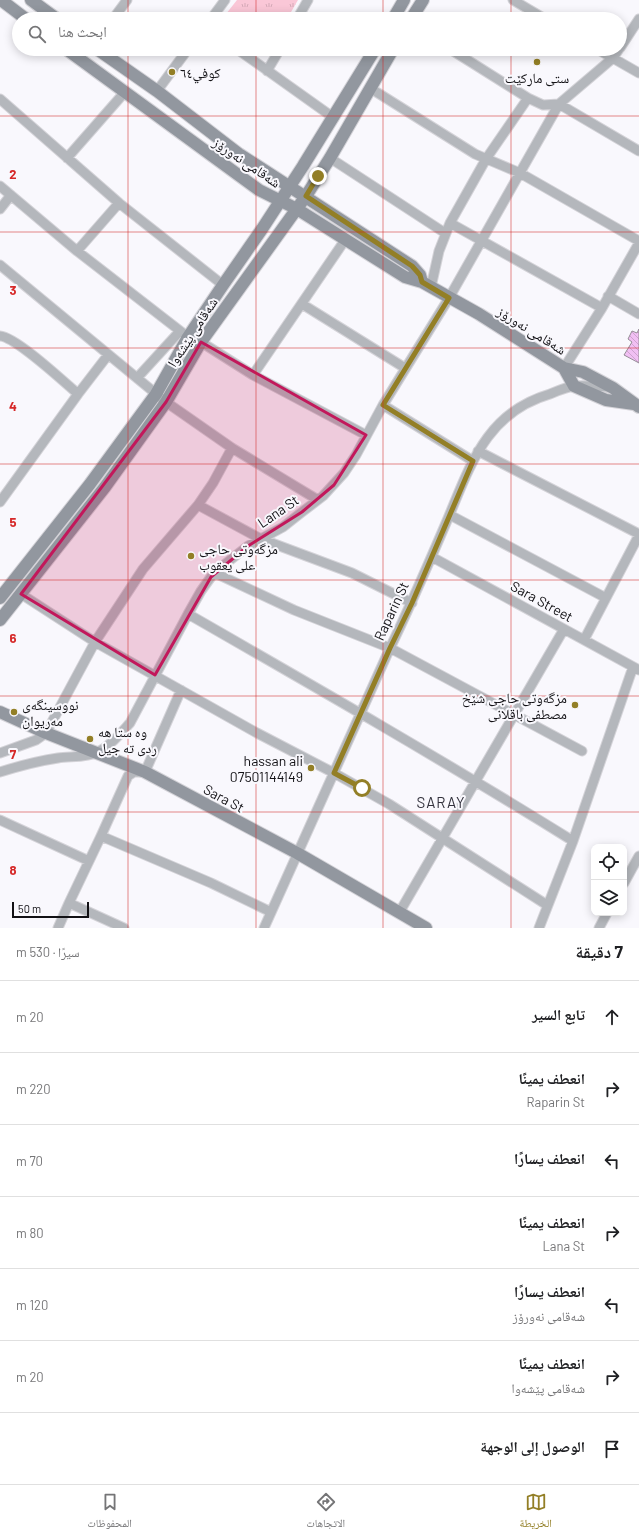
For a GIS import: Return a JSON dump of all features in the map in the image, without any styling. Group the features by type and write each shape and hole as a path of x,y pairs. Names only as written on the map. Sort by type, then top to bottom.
{"main road":[{"path":"1,0 17,12"},
{"path":"31,0 47,12"},
{"path":"397,12 404,0"},
{"path":"415,12 423,0"},
{"name":"شەقامی نەورۆز","path":"75,56 259,190 297,209 405,277 427,284 479,314 564,368 583,372 638,403"},
{"name":"شەقامی نەورۆز","path":"107,56 157,91 239,154 412,266 427,284"},
{"name":"شەقامی پێشەوا","path":"0,598 90,484 156,394 184,334 223,285 280,201 334,118 371,56"},
{"name":"شەقامی پێشەوا","path":"0,620 104,487 166,402 201,342 306,196 330,158 389,56"},
{"name":"شەقامی نەورۆز","path":"564,368 574,386 606,400 638,403"},
{"name":"Sara St","path":"0,712 46,733 145,772 297,853 426,928"}],"street":[{"path":"118,12 127,0"},
{"path":"216,12 225,0"},
{"path":"301,12 308,0"},
{"path":"513,0 533,12"},
{"path":"627,37 639,19"},
{"path":"157,91 183,56"},
{"path":"247,56 334,118"},
{"path":"267,70 276,56"},
{"path":"461,56 528,98 543,105 559,104 639,151"},
{"path":"609,56 639,73"},
{"path":"559,104 613,58"},
{"path":"370,88 475,154 520,173 639,242 602,308 564,368"},
{"path":"67,158 124,93"},
{"path":"427,284 450,223 486,159 528,98"},
{"path":"0,99 119,204 223,285"},
{"name":"Lana St","path":"96,752 119,736 130,723 201,591 215,573 248,546 283,527 318,500 344,473 405,368 483,240 559,104"},
{"path":"330,158 445,234"},
{"path":"0,186 77,251 184,334 137,378"},
{"path":"0,209 11,195"},
{"path":"77,251 119,204"},
{"path":"450,223 483,240 602,308"},
{"path":"253,375 345,240"},
{"path":"0,265 166,402 232,448 318,500"},
{"path":"608,296 639,314"},
{"path":"302,304 405,368"},
{"path":"0,336 3,336 18,345 78,394"},
{"path":"201,342 253,375 366,435"},
{"path":"0,502 108,355"},
{"name":"Raparin St","path":"264,928 390,648 412,603 478,451 488,436 510,413 527,403 545,395 574,386 613,388"},
{"path":"383,405 473,461"},
{"path":"0,753 36,740 46,733 95,642 143,569 198,505 232,448"},
{"path":"478,451 639,535 584,640"},
{"path":"198,505 261,540 352,573 412,603"},
{"path":"450,515 606,598"},
{"name":"Sara Street","path":"432,557 636,668"},
{"path":"215,573 294,610 390,648 582,751"},
{"path":"20,594 95,642 256,733 334,773 389,804 547,905"},
{"path":"188,614 476,780 572,841"},
{"path":"399,913 564,629"},
{"path":"539,928 636,668"},
{"path":"58,928 128,776 134,772 145,772 181,690"},
{"path":"0,772 40,761 83,756 96,752"},
{"path":"0,820 89,861"},
{"path":"101,836 211,883 271,912"},
{"path":"626,880 639,856"},
{"path":"69,903 124,928"},
{"path":"599,928 605,916"}],"highlighted area":[{"path":"201,342 366,435 334,485 302,512 248,546 211,577 155,675 21,594 166,402"}],"green space":[{"path":"237,0 298,0 291,12 228,12"}],"building":[{"path":"639,329 639,363 624,355 632,342 628,339 632,331 637,333"}],"place":[{"name":"ستی مارکێت","path":"537,62"},
{"name":"كوفي٦٤","path":"172,72"},
{"name":"مزگەوتی حاجی علی یعقوب","path":"191,556"},
{"name":"مزگەوتی حاجی شێخ مصطفی باقلانی","path":"575,705"},
{"name":"نووسینگەی مەریوان","path":"14,712"},
{"name":"وه ستا هه ردى ته جيل","path":"90,739"},
{"name":"hassan ali 07501144149","path":"311,768"}],"district":[{"name":"SARAY","path":"441,802"}],"route":[{"path":"318,176 306,196 412,266 417,270 422,282 449,298 383,405 473,461 412,603 390,648 334,773 362,788"}]}
